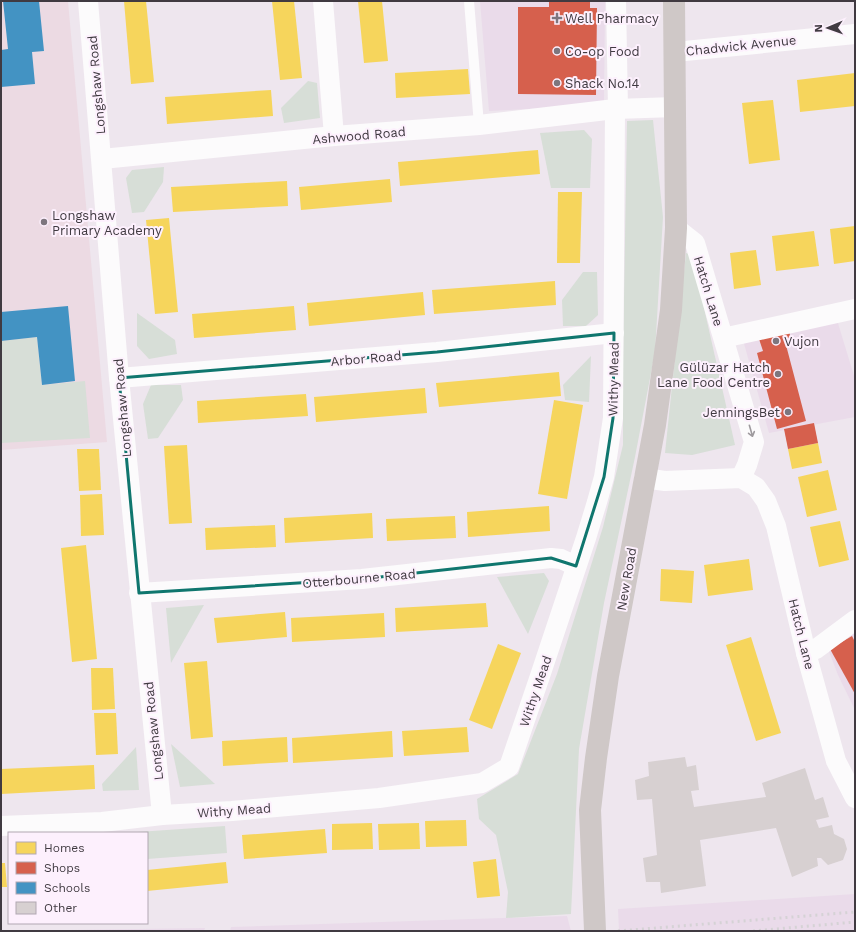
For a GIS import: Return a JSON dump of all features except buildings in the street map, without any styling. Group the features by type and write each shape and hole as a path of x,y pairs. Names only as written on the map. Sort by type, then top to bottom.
{"main road":[{"path":"674,1 676,228"},
{"name":"New Road","path":"595,931 590,810 608,676 655,424 671,310 676,228"}],"street":[{"name":"Longshaw Road","path":"88,1 119,378 162,815"},
{"path":"323,1 334,136"},
{"path":"616,1 617,109 675,107"},
{"name":"Chadwick Avenue","path":"675,52 855,34"},
{"name":"Ashwood Road","path":"102,159 334,136 479,125 617,109"},
{"name":"Withy Mead","path":"1,826 102,822 162,815 232,811 379,798 482,782 509,767 604,477 613,418 617,109"},
{"name":"Hatch Lane","path":"676,228 695,243 754,442 747,465 741,478 756,487 766,501 776,526 806,653 836,761 855,798"},
{"path":"724,339 855,309"},
{"name":"Arbor Road","path":"119,378 437,352 614,333"},
{"path":"644,478 665,481 741,478"},
{"name":"Otterbourne Road","path":"140,592 362,579 551,558 561,558 576,566"},
{"path":"806,653 816,649 855,620"}],"lane":[{"path":"469,1 479,125"}],"highlighted area":[{"path":"614,333 613,418 604,477 576,566 551,558 362,579 139,593 119,378 437,352"}],"shaded area":[{"name":"Longshaw Primary Academy","path":"1,1 68,1 107,442 1,450"},
{"path":"480,1 605,1 604,105 489,111"},
{"path":"308,81 317,83 320,118 284,123 281,108"},
{"path":"653,120 663,217 655,352 635,457 604,603 579,749 571,914 506,918 508,892 496,835 479,819 477,799 518,774 557,674 603,527 623,445 627,121"},
{"path":"584,130 592,139 590,188 551,188 540,133"},
{"path":"164,167 163,182 144,212 132,213 126,178 132,170"},
{"path":"686,253 692,255 735,445 692,455 665,453"},
{"path":"583,272 597,272 598,315 586,326 563,326 562,300"},
{"path":"137,313 175,340 177,354 149,359 137,346"},
{"path":"837,320 855,379 855,417 769,433 743,340"},
{"path":"37,337 42,385 85,381 90,438 1,443 1,341"},
{"path":"591,356 589,402 565,400 563,385"},
{"path":"151,385 181,385 183,400 158,438 148,439 143,404"},
{"path":"544,573 549,581 528,634 497,577"},
{"path":"204,605 171,663 166,608"},
{"path":"855,633 855,710 838,675 828,649"},
{"path":"171,744 215,784 180,787"},
{"path":"136,747 139,790 103,791 102,784"},
{"path":"225,826 227,853 148,859 148,832 138,832"},
{"path":"855,894 855,931 619,931 618,909"},
{"path":"567,916 571,931 230,931 231,927"},
{"path":"205,928 204,931 1,931"}],"railway":[{"path":"618,931 855,912"},
{"path":"753,931 855,922"}],"place":[{"name":"Well Pharmacy","path":"557,18"},
{"name":"Co-op Food","path":"557,51"},
{"name":"Shack No.14","path":"557,83"},
{"name":"Longshaw Primary Academy","path":"44,222"},
{"name":"Vujon","path":"776,341"},
{"name":"Gülüzar Hatch Lane Food Centre","path":"778,374"},
{"name":"JenningsBet","path":"788,412"}]}
